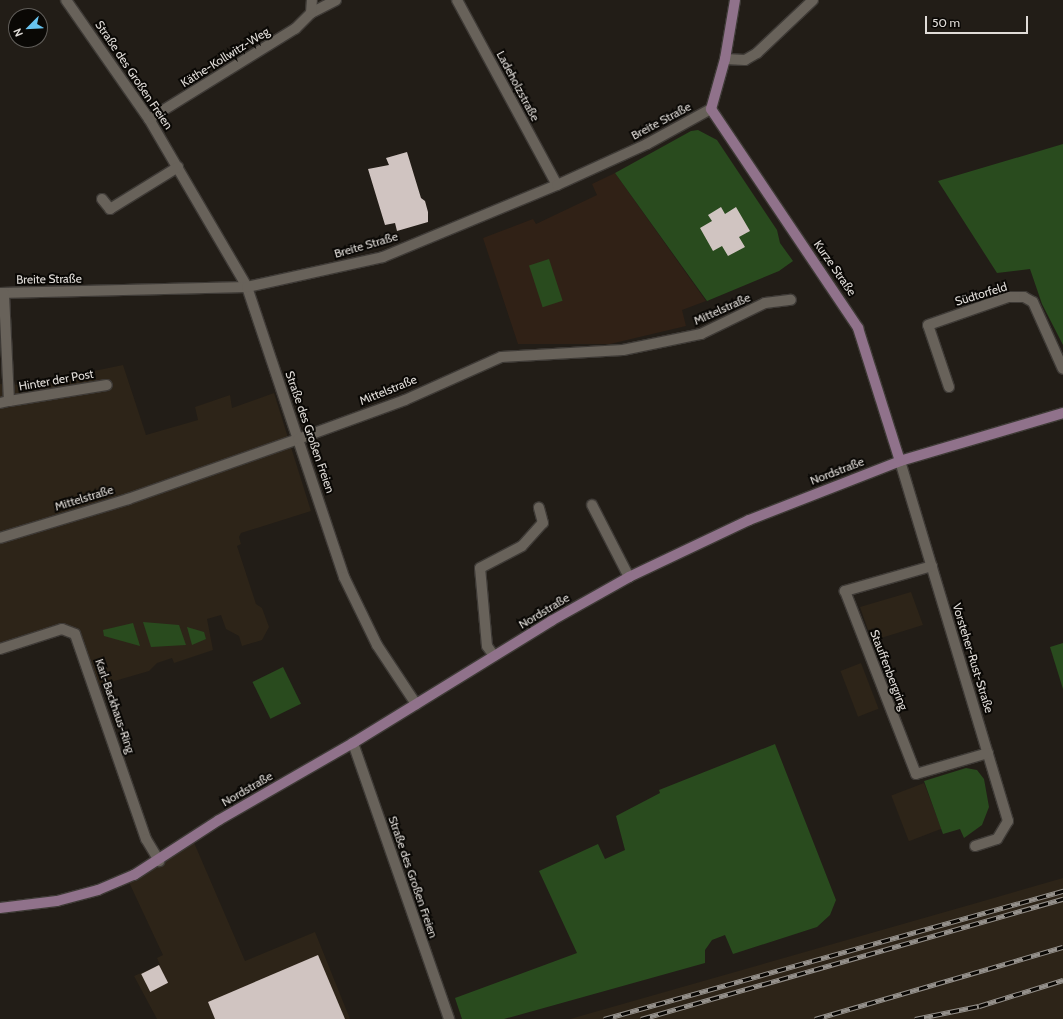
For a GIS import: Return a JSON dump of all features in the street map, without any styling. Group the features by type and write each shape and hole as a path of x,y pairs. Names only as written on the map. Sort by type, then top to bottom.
{"main road":[{"path":"711,109 725,59 735,0"},
{"name":"Kurze Straße","path":"711,109 858,328 900,461"},
{"name":"Nordstraße","path":"0,908 57,901 98,890 159,861 219,820 353,743 494,656 629,577 748,520 900,461 1063,412"}],"street":[{"name":"Straße des Großen Freien","path":"66,0 149,119 247,288 353,598 378,645 416,704"},
{"path":"311,13 312,0"},
{"name":"Käthe-Kollwitz-Weg","path":"149,119 295,29 311,13 336,0"},
{"name":"Ladeholzstraße","path":"457,0 557,185"},
{"path":"725,59 745,60 757,53 813,0"},
{"name":"Breite Straße","path":"2,293 247,288 383,257 557,185 647,144 711,109"},
{"path":"102,199 110,209 178,167"},
{"name":"Hinter der Post","path":"2,293 5,402 107,385"},
{"name":"Südtorfeld","path":"949,387 928,325 1008,297 1024,297 1033,302 1063,369"},
{"name":"Mittelstraße","path":"0,538 128,498 405,400 501,357 623,350 701,334 765,303 791,300"},
{"name":"Vorsteher-Rust-Straße","path":"900,461 1008,821 997,839 975,846"},
{"path":"592,505 629,577"},
{"path":"494,656 487,646 480,568 522,546 543,523 539,508"},
{"name":"Stauffenbergring","path":"932,566 845,591 916,774 988,753"},
{"name":"Karl-Backhaus-Ring","path":"0,649 62,629 75,634 146,839 159,861"},
{"name":"Straße des Großen Freien","path":"353,743 449,1019"}],"shaded area":[{"path":"615,173 706,301 682,310 686,326 610,344 518,344 483,238 533,219 536,224 597,195 592,184"},
{"path":"123,365 146,435 198,420 195,407 230,395 232,408 274,393 311,511 241,533 239,537 241,544 237,546 256,604 262,608 269,627 262,640 242,646 239,636 226,629 221,615 207,619 213,650 174,663 172,658 157,663 149,671 94,687 70,630 0,649 0,384 26,385"},
{"path":"911,592 923,625 881,638 877,627 868,630 860,607"},
{"path":"861,663 879,709 858,717 840,671"},
{"path":"924,783 942,829 909,841 891,796"},
{"path":"192,838 245,961 315,932 350,1019 157,1019 134,976 160,965 157,958 163,955 127,878"},
{"path":"1063,878 1063,1019 570,1019 980,902"}],"green space":[{"path":"698,130 717,140 777,230 780,243 793,261 779,271 707,301 615,173 691,131"},
{"path":"1063,144 1063,345 1042,304 1030,269 997,273 938,181"},
{"path":"549,259 563,301 543,307 529,265"},
{"path":"143,622 179,625 186,645 151,647"},
{"path":"133,623 140,646 104,636 103,630"},
{"path":"187,627 204,632 206,639 192,645"},
{"path":"1063,643 1063,689 1050,647"},
{"path":"283,667 301,704 270,719 252,682"},
{"path":"775,744 836,900 830,915 817,927 733,954 725,935 712,940 705,950 705,963 504,1019 462,1019 455,998 577,953 539,871 598,844 605,859 625,850 616,816 660,793 659,790"},
{"path":"966,768 977,770 984,779 989,807 982,825 964,838 960,829 943,834 924,781"}],"building":[{"path":"407,152 421,198 425,201 428,212 428,222 397,231 395,223 385,225 368,169 389,165 386,158"},
{"path":"721,207 725,214 736,207 750,231 739,237 745,247 728,256 722,246 713,251 700,228 712,221 708,215"},
{"path":"318,955 345,1019 215,1019 208,1002"},
{"path":"159,965 168,983 150,992 141,974"}],"railway":[{"path":"604,1019 1063,891"},
{"path":"641,1019 1063,899"},
{"path":"815,1019 1063,947"},
{"path":"915,1019 979,1006 1063,980"}]}
